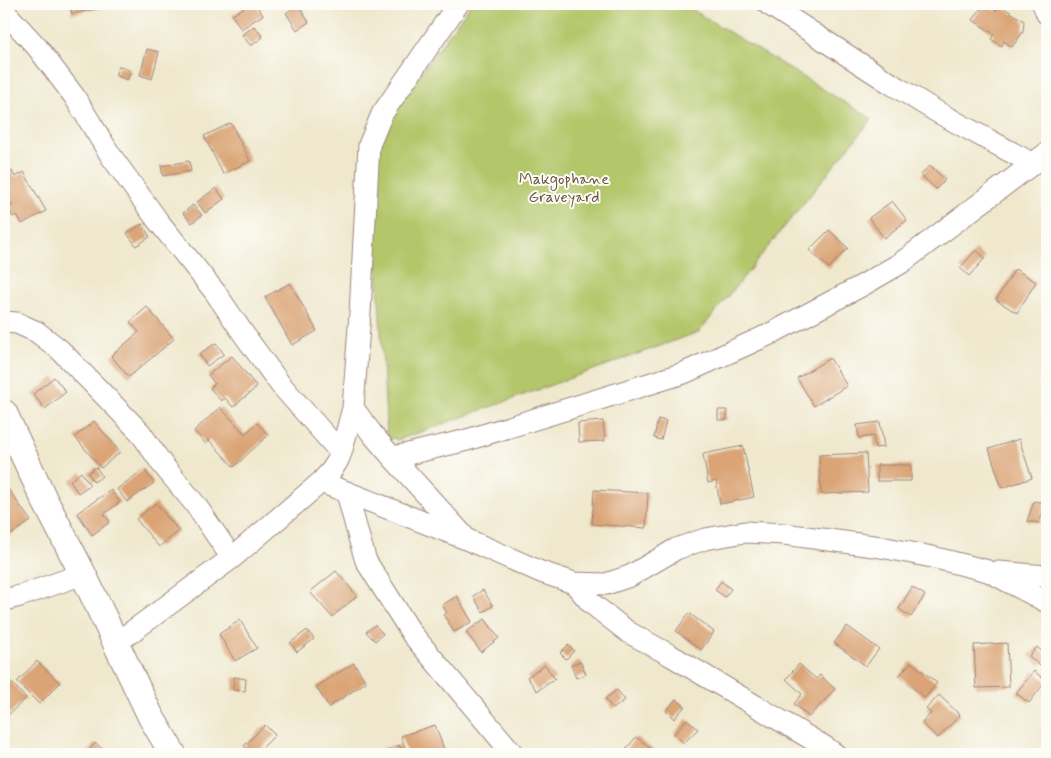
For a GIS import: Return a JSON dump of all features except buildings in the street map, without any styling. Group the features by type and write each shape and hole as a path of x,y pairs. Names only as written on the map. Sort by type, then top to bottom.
{"street":[{"path":"115,644 232,558 321,482 337,462 353,408 369,145 382,114 458,4"},
{"path":"392,457 467,440 684,373 744,346 854,290 901,263 1040,159 939,113 768,4"},
{"path":"1042,4 1047,14"},
{"path":"4,11 37,47 74,96 111,156 158,221 215,292 280,384 340,453"},
{"path":"4,322 17,323 37,332 59,349 140,432 162,464 195,504 232,558"},
{"path":"353,408 373,435 466,539"},
{"path":"4,413 44,499 83,574 150,717 173,754"},
{"path":"321,482 466,539 541,572 574,583 606,584 630,576 676,549 705,539 745,532 784,534 881,547 932,557 988,572 1047,576"},
{"path":"347,493 366,561 412,634 513,754"},
{"path":"988,572 1047,602"},
{"path":"9,593 83,574"},
{"path":"574,583 591,603 628,632 836,754"}],"green space":[{"name":"Makgophane Graveyard","path":"471,4 683,4 872,119 699,332 398,440 387,436 370,143"}]}
